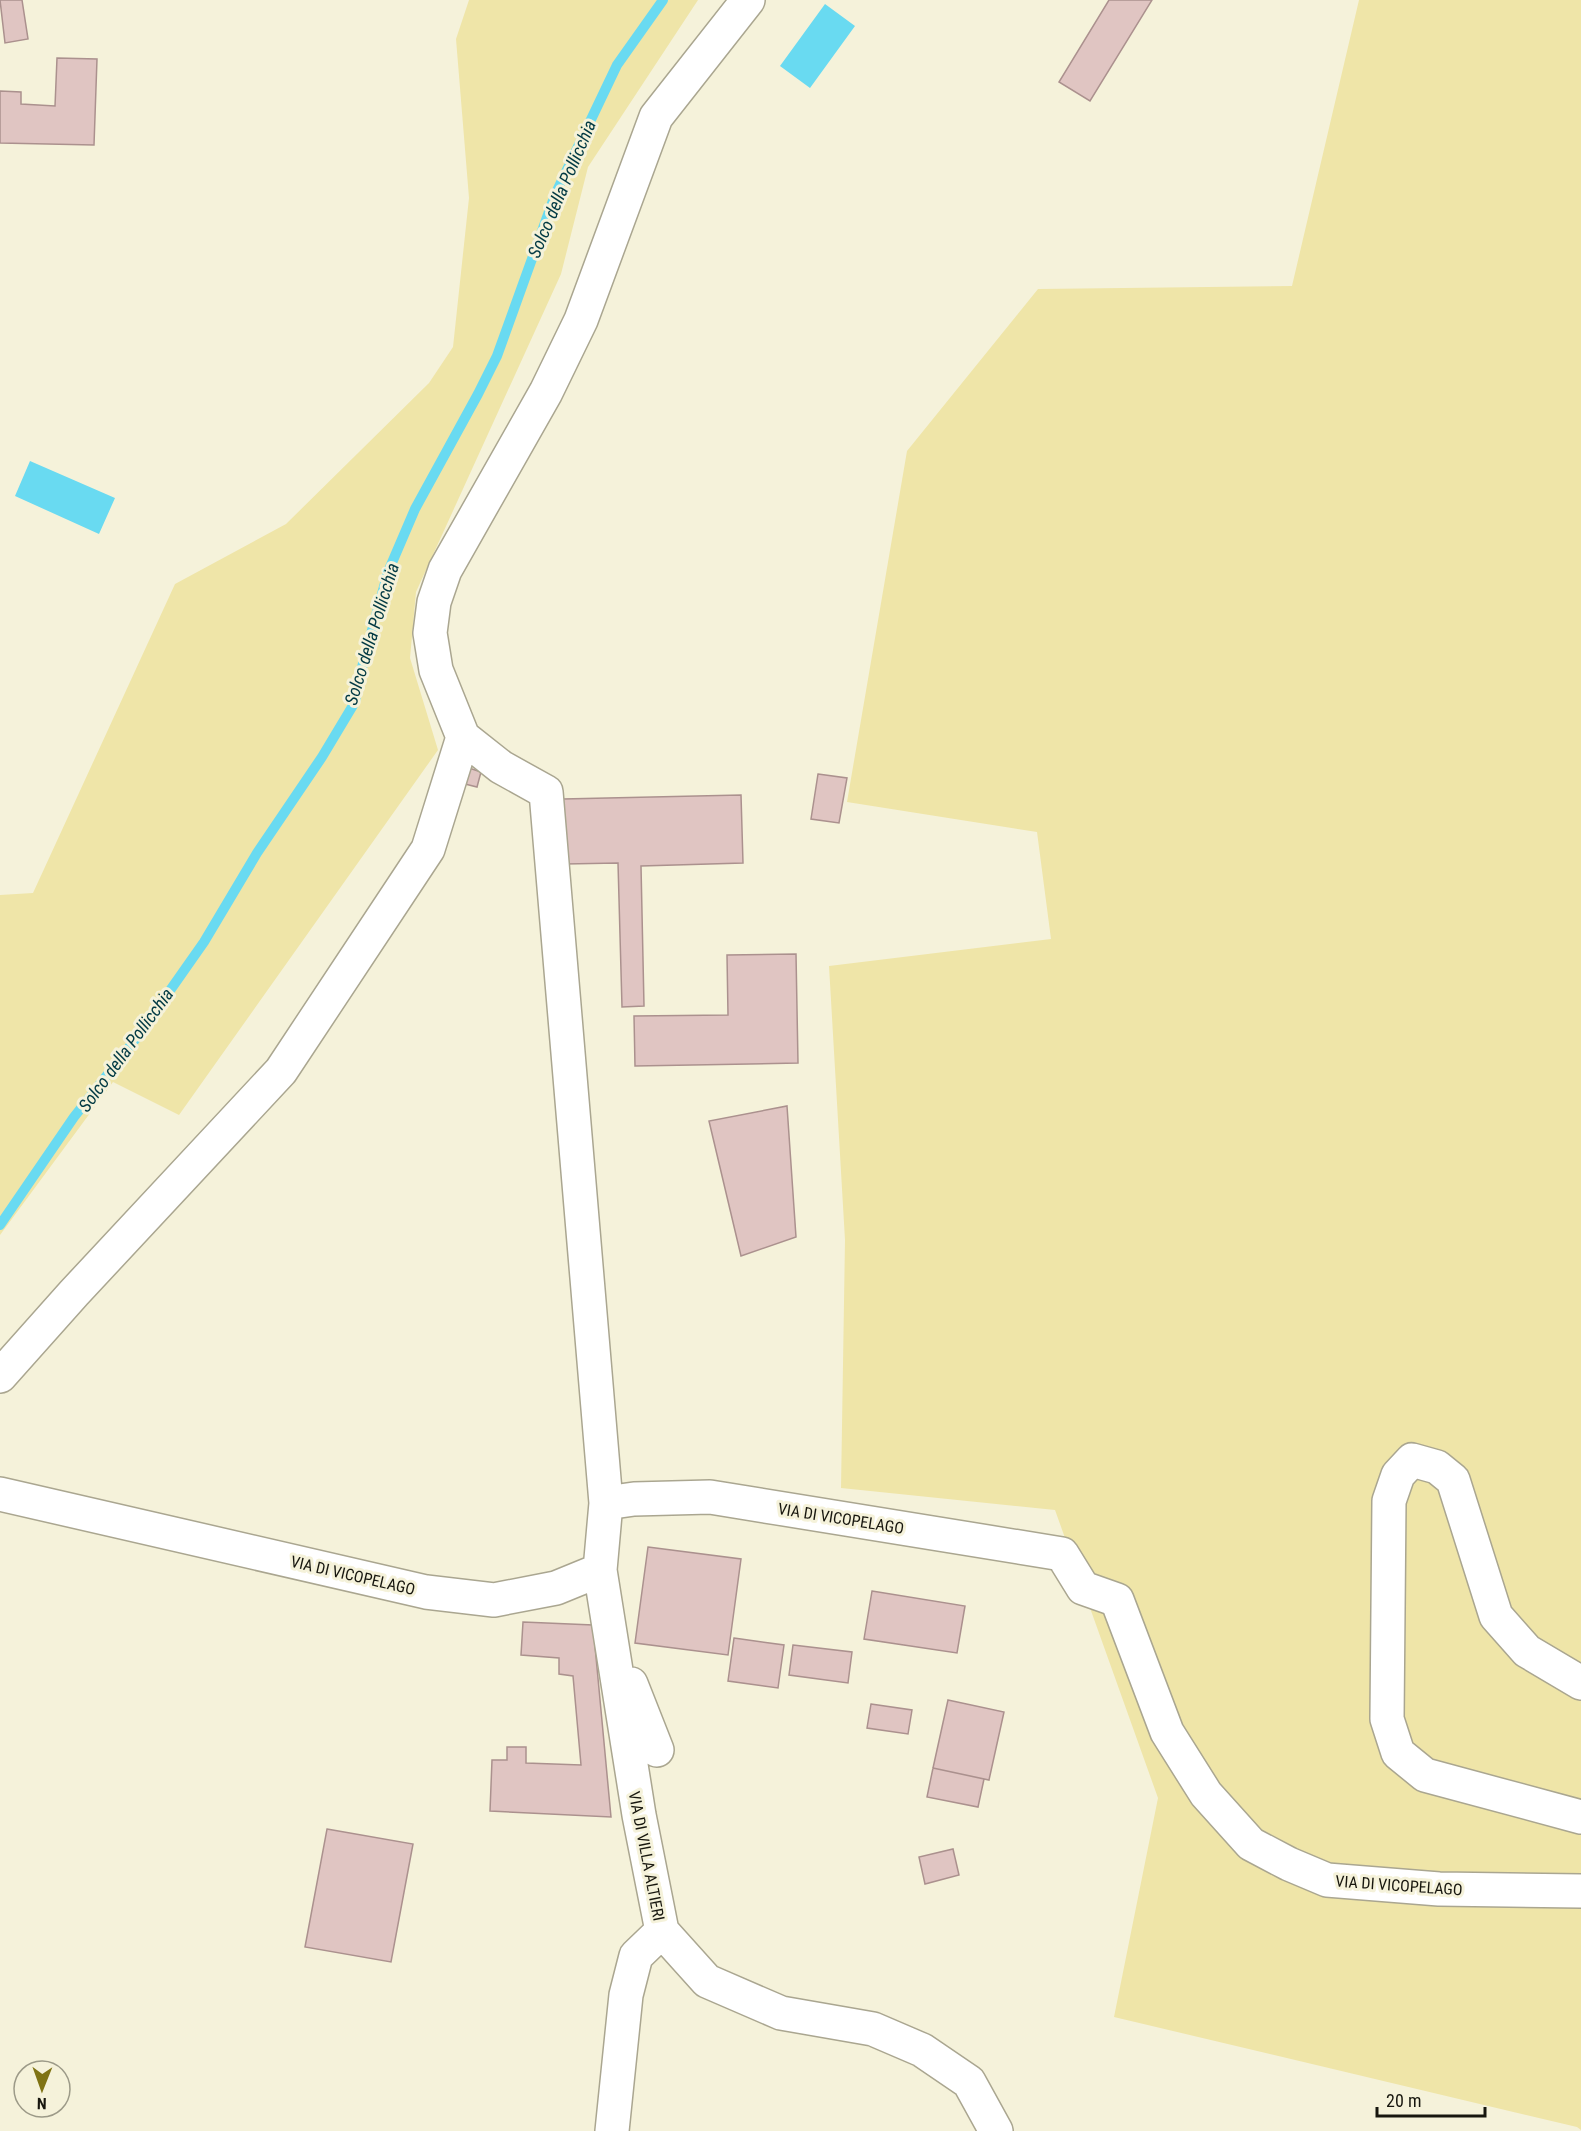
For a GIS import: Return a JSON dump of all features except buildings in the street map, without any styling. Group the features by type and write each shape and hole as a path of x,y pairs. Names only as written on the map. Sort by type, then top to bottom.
{"street":[{"path":"600,1570 606,1503 546,792 501,767 463,737 436,670 430,633 434,602 445,570 546,392 581,320 656,117 748,0"},
{"path":"0,1376 74,1293 281,1071 428,849 463,737"},
{"path":"1581,1683 1527,1651 1496,1616 1454,1480 1437,1467 1412,1460 1398,1475 1389,1502 1387,1719 1398,1753 1425,1775 1581,1818"},
{"name":"VIA DI VICOPELAGO","path":"0,1494 426,1592 494,1600 556,1588 600,1570"},
{"name":"VIA DI VICOPELAGO","path":"606,1503 634,1498 710,1497 1062,1554 1083,1588 1117,1600 1167,1732 1206,1794 1251,1844 1289,1864 1327,1880 1439,1889 1581,1891"},
{"name":"VIA DI VILLA ALTIERI","path":"600,1570 639,1815 662,1931 636,1956 626,1995 612,2131"},
{"path":"615,1672 632,1684 657,1750"},
{"path":"662,1931 707,1981 781,2013 873,2029 922,2050 969,2082 996,2131"}],"shaded area":[{"path":"469,0 698,0 588,167 561,274 416,592 410,658 438,750 179,1115 113,1082 0,1235 0,895 33,893 175,584 286,524 429,383 453,347 469,198 456,39"},
{"path":"1359,0 1581,0 1581,2130 1577,2127 1114,2017 1158,1798 1055,1510 841,1488 845,1240 829,966 1051,939 1037,832 847,802 907,451 1038,289 1292,286"}],"water":[{"path":"825,4 855,26 810,88 780,66"},
{"path":"30,461 115,498 99,534 15,496"}],"waterway":[{"name":"Solco della Pollicchia","path":"0,1225 74,1117 138,1036 204,942 257,853 322,757 355,702 363,663 388,572 415,509 497,356 555,195 617,65 663,0"}]}
